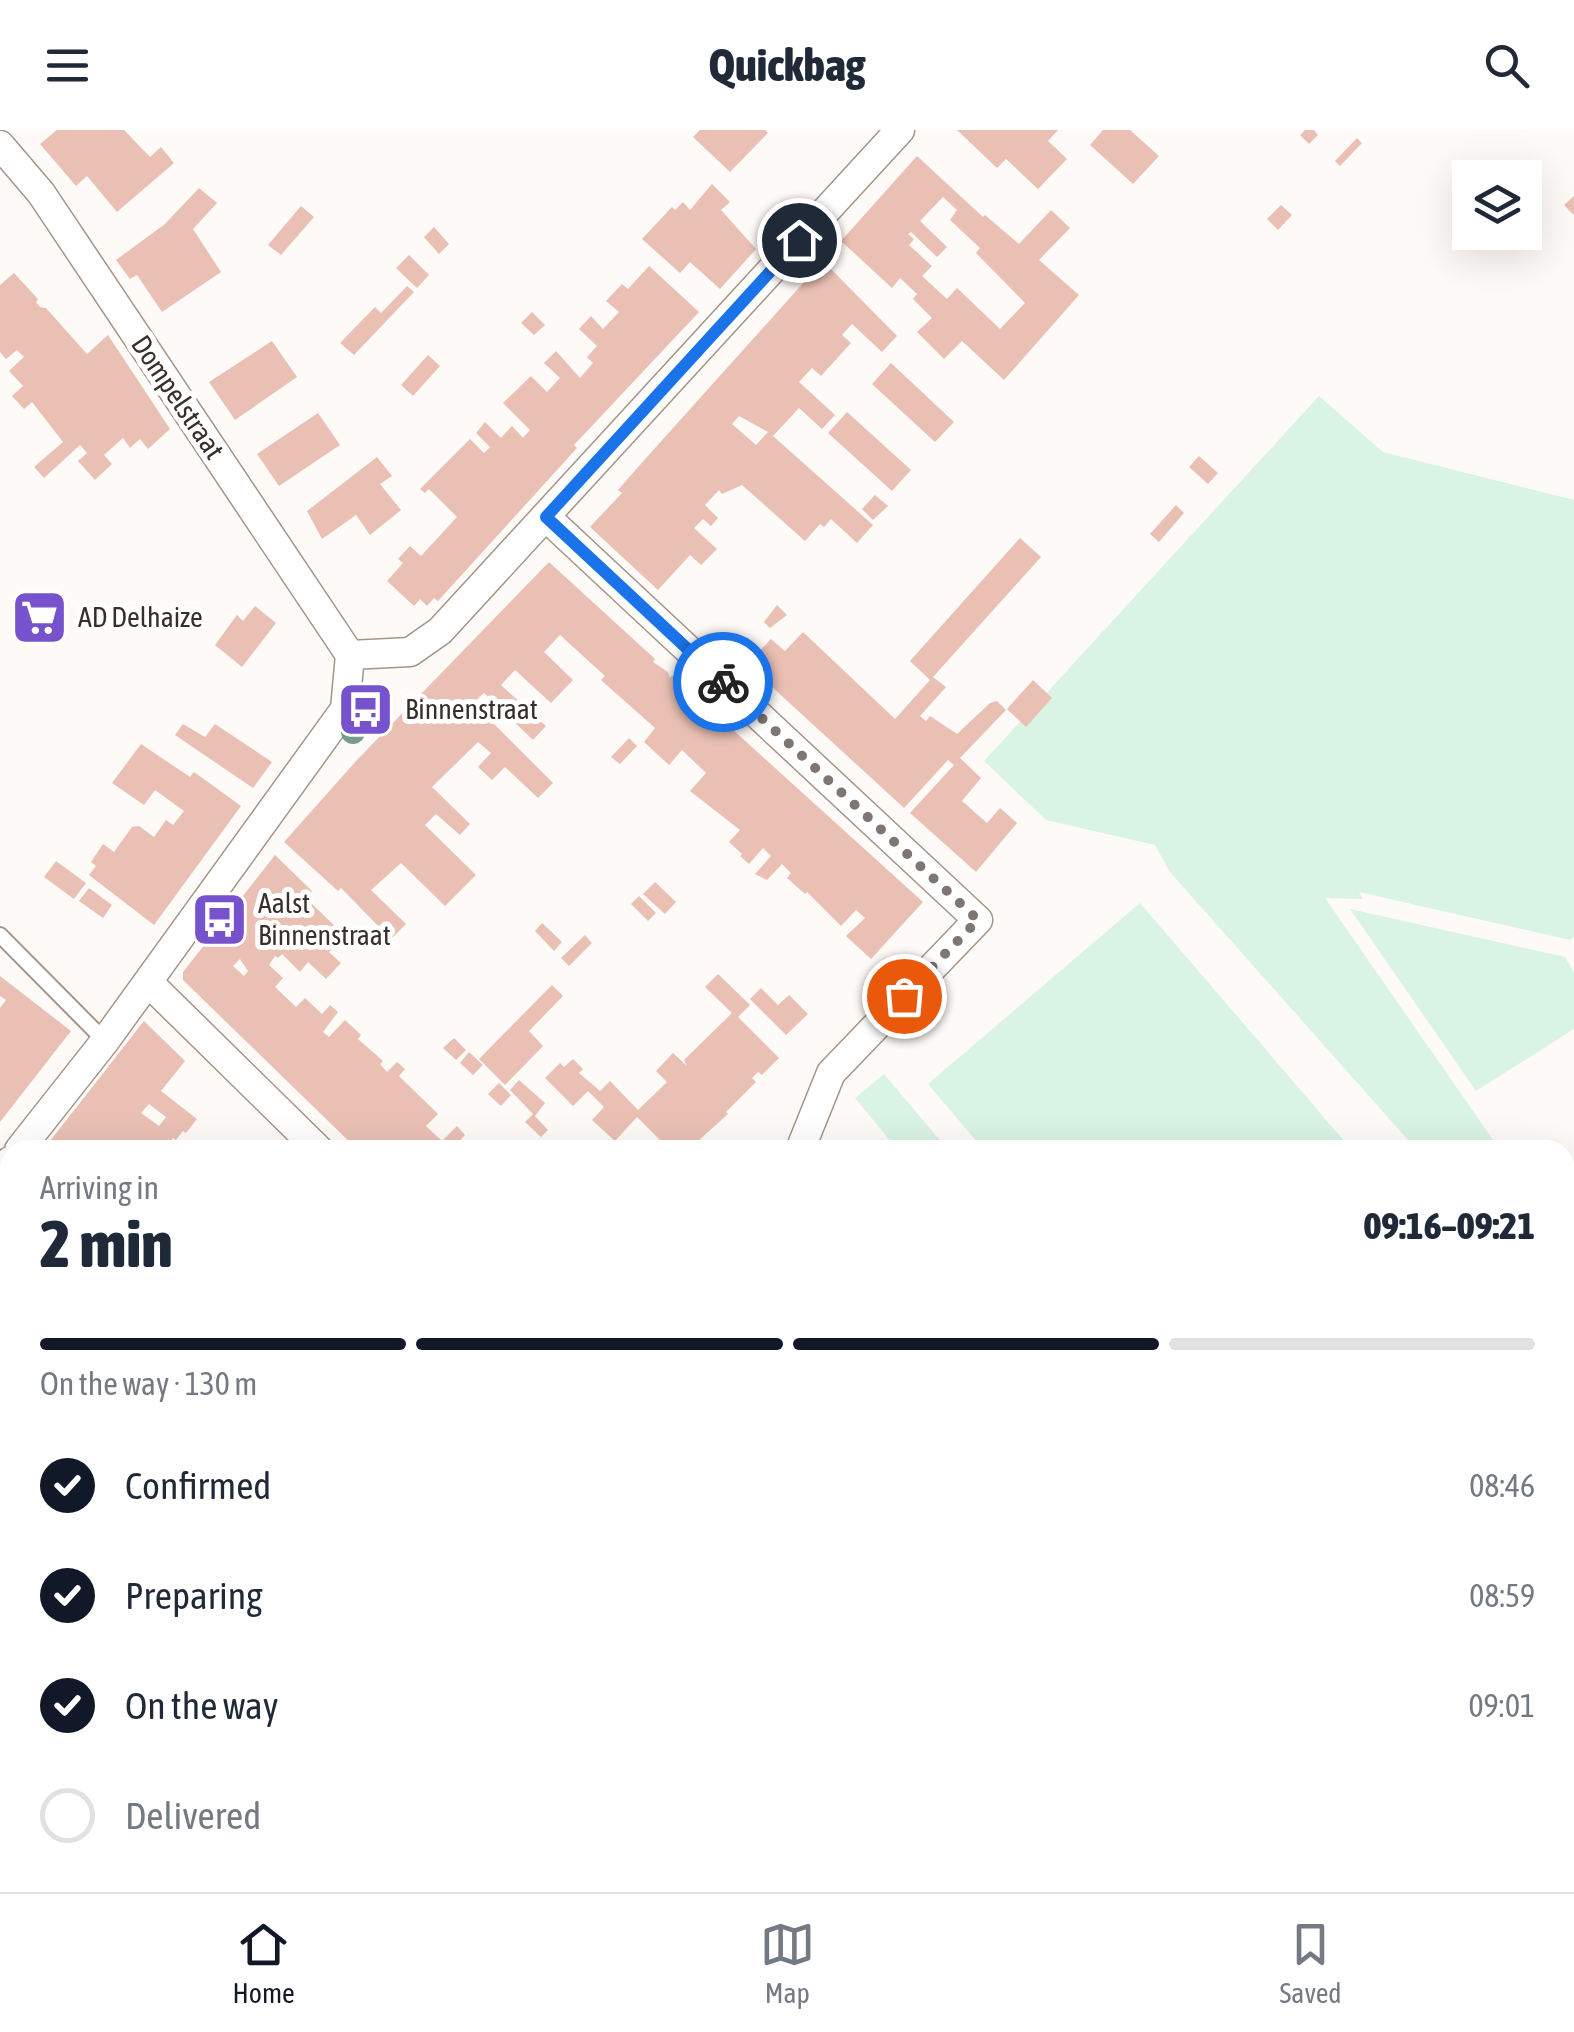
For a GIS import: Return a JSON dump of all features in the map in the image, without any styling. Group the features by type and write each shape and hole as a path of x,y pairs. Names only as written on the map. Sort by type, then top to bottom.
{"street":[{"path":"27,1140 106,1042 344,709 350,655 410,652 440,631 900,130"},
{"name":"Dompelstraat","path":"0,145 41,193 350,655"},
{"path":"546,517 978,920 831,1073 804,1140"},
{"path":"148,982 309,1140"}],"lane":[{"path":"0,936 106,1042"}],"green space":[{"path":"1319,396 1383,452 1574,500 1574,937 1570,940 1359,892 1363,899 1325,898 1493,1140 1408,1140 1170,872 1155,845 1046,820 984,761"},
{"path":"1140,903 1343,1140 976,1140 928,1084"},
{"path":"1350,909 1565,957 1574,972 1574,1029 1476,1091"},
{"path":"884,1074 940,1140 890,1140 855,1098"}],"building":[{"path":"57,130 124,130 150,157 161,147 174,163 117,212 87,176 76,186 40,144"},
{"path":"700,130 768,133 730,172 693,137"},
{"path":"957,130 1058,130 1048,141 1067,159 1038,189 1006,159 997,168"},
{"path":"1103,130 1130,130 1159,156 1133,184 1090,145"},
{"path":"1305,130 1314,130 1318,135 1309,144 1300,135"},
{"path":"1357,138 1362,143 1340,166 1335,161"},
{"path":"917,156 983,217 1019,244 1051,210 1070,228 1039,260 1079,295 1004,380 962,341 944,359 917,332 932,318 913,299 917,294 900,278 892,288 841,241","holes":["943,197 957,210 950,220 980,248 976,253 1025,303 1000,329 957,288 947,299 922,276 932,266 909,245 914,239 908,234 911,232 937,257 947,247 920,221"]},
{"path":"712,184 730,202 721,210 756,249 720,289 690,262 680,273 642,239 672,207 675,210 683,202 690,210"},
{"path":"199,188 217,203 193,229 221,272 162,312 137,275 130,279 116,260 165,224"},
{"path":"1574,196 1574,215 1564,205"},
{"path":"1281,205 1292,215 1278,230 1267,219"},
{"path":"301,206 314,217 281,255 268,245"},
{"path":"434,227 449,244 439,254 424,237"},
{"path":"409,255 429,275 417,288 396,268"},
{"path":"823,261 897,336 882,352 852,324 842,335 851,343 821,376 812,368 799,382 835,415 822,429 799,408 773,436 873,525 857,543 831,519 824,527 820,524 805,541 742,485 722,494 719,490 705,505 718,518 711,526 703,519 694,528 717,549 701,565 690,555 658,590 590,527 622,493 618,490","holes":["739,416 768,432 756,445 732,424"]},
{"path":"649,266 699,312 574,445 577,448 438,601 434,598 427,606 420,599 414,606 387,581 403,563 398,559 410,546 421,556 457,517 429,489 425,493 420,489 470,439 484,453 490,447 476,433 485,422 501,438 512,426 523,438 530,430 503,403 531,376 547,392 560,378 544,363 556,351 580,378 593,363 587,357 597,346 579,329 591,316 603,329 619,312 606,301 622,284 628,289"},
{"path":"14,273 38,299 40,307 46,308 87,354 108,335 170,429 148,449 140,439 130,448 123,438 104,455 112,464 95,480 78,461 87,453 80,445 44,478 34,467 63,442 32,402 24,409 12,396 23,386 9,371 24,357 17,350 6,359 0,352 0,285"},
{"path":"407,286 414,292 354,355 340,343 375,307 381,313"},
{"path":"532,312 545,325 534,335 521,323"},
{"path":"272,341 297,377 235,420 209,382"},
{"path":"428,355 440,366 413,396 401,385"},
{"path":"891,363 954,422 935,442 872,384"},
{"path":"847,412 911,470 892,491 828,433"},
{"path":"318,413 340,445 279,486 257,454"},
{"path":"1199,456 1218,473 1208,484 1189,467"},
{"path":"377,457 392,476 380,484 401,510 370,535 356,515 322,539 307,511"},
{"path":"875,495 888,506 873,520 862,509"},
{"path":"1176,505 1184,513 1159,542 1150,534"},
{"path":"1020,538 1041,557 933,677 946,687 920,716 926,721 930,716 957,734 990,703 997,701 1006,710 960,758 981,778 962,801 987,823 1000,808 1017,823 976,872 910,813 954,765 948,760 904,808 747,664 771,639 785,651 803,632 895,719 930,680 910,661"},
{"path":"549,562 655,659 653,662 670,678 672,675 698,703 700,700 923,902 871,959 846,936 865,918 856,910 841,926 787,878 791,873 782,864 767,880 755,874 771,856 763,848 749,864 729,842 740,830 690,791 706,773 682,750 669,765 644,742 655,728 601,680 605,676 560,635 544,652 573,680 551,703 515,670 501,685 546,726 533,740 484,693 473,703 553,783 538,798 505,767 492,780 478,767 491,753 478,742 432,787 470,824 460,835 436,814 425,825 476,875 445,906 401,863 371,890 406,924 391,939 341,888 338,891 284,842 357,760"},
{"path":"777,605 787,615 770,628 764,622"},
{"path":"255,606 276,623 242,667 215,645 237,615 243,621"},
{"path":"1033,680 1052,698 1026,727 1007,709"},
{"path":"183,724 205,737 215,724 272,762 253,788 175,735"},
{"path":"629,738 637,746 620,764 611,757"},
{"path":"141,744 190,777 194,772 241,806 154,925 89,875 96,866 91,862 103,844 114,852 132,827 139,826 154,837 166,820 173,825 184,811 155,790 144,805 112,783"},
{"path":"275,855 312,891 306,898 345,936 329,952 341,963 326,979 308,962 300,972 282,954 275,956 269,965 283,978 275,987 296,1007 305,998 322,1014 330,1005 338,1012 323,1032 329,1037 345,1020 361,1035 358,1039 383,1061 380,1064 387,1072 397,1062 405,1069 399,1076 438,1114 426,1126 441,1140 348,1140 183,980 183,972","holes":["240,959 248,971 244,976 233,966"]},
{"path":"56,861 86,883 74,899 44,877"},
{"path":"655,882 676,902 665,914 643,894"},
{"path":"89,888 112,905 103,918 79,901"},
{"path":"639,896 656,913 648,921 631,904"},
{"path":"542,923 562,942 554,951 535,931"},
{"path":"585,935 592,943 569,966 561,958"},
{"path":"718,974 750,1005 738,1017 779,1058 762,1075 758,1072 752,1078 756,1082 699,1140 660,1140 637,1117 614,1140 592,1120 604,1107 588,1091 573,1106 545,1078 560,1063 564,1067 573,1059 583,1069 579,1073 600,1091 610,1081 638,1110 667,1082 656,1071 673,1053 687,1066 684,1060 732,1013 705,987"},
{"path":"0,976 71,1031 0,1122 0,1008 6,1000 0,996"},
{"path":"552,985 563,996 529,1031 543,1046 505,1085 479,1059"},
{"path":"761,988 778,1005 789,995 808,1014 786,1035 750,999"},
{"path":"144,1021 185,1061 161,1091 197,1119 186,1133 173,1138 51,1140","holes":["149,1104 166,1117 159,1126 141,1113"]},
{"path":"454,1038 466,1050 456,1060 443,1048"},
{"path":"469,1052 483,1065 473,1075 460,1063"},
{"path":"519,1080 545,1103 535,1116 548,1130 541,1137 525,1122 533,1114 510,1090"},
{"path":"499,1083 511,1095 501,1106 488,1094"},
{"path":"457,1126 465,1135 460,1140 443,1140"}],"way so far":[{"path":"723,682 978,920 904,996"}],"place":[{"name":"AD Delhaize","path":"39,617"},
{"name":"Binnenstraat","path":"366,709"},
{"name":"Aalst Binnenstraat","path":"219,919"}],"route":[{"path":"723,682 546,517 799,240"}]}
